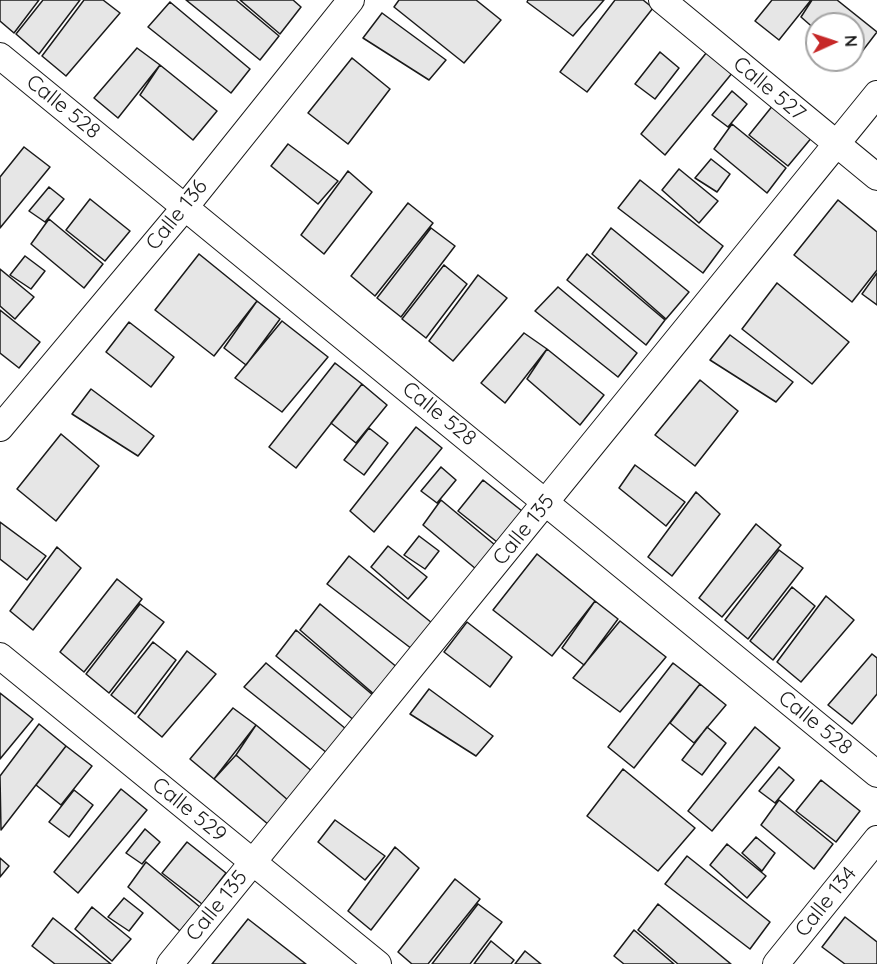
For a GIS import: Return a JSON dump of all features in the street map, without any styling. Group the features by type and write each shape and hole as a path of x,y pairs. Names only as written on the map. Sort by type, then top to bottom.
{"street":[{"name":"Calle 136","path":"0,428 186,206 351,0"},
{"name":"Calle 527","path":"662,0 877,177"},
{"name":"Calle 528","path":"0,56 877,774"},
{"name":"Calle 135","path":"170,964 877,94"},
{"name":"Calle 529","path":"0,656 378,964"},
{"name":"Calle 134","path":"776,964 877,839"}],"building":[{"path":"0,0 39,0 14,33 0,21"},
{"path":"43,0 80,0 39,54 16,34"},
{"path":"84,0 103,0 120,13 66,76 42,56"},
{"path":"186,0 236,0 279,36 260,60"},
{"path":"240,0 293,0 301,7 280,34"},
{"path":"399,0 476,0 501,20 464,63 394,7"},
{"path":"528,0 604,0 573,36 527,2"},
{"path":"615,0 643,0 653,8 587,92 560,72"},
{"path":"772,0 811,0 779,40 755,21"},
{"path":"812,0 837,0 852,12 805,12 805,20 801,17"},
{"path":"170,2 250,69 231,93 148,27"},
{"path":"382,13 446,60 429,80 363,38"},
{"path":"865,22 877,32 865,48"},
{"path":"137,48 160,65 118,118 94,98"},
{"path":"660,52 679,68 655,99 635,84"},
{"path":"707,52 733,72 665,155 641,134"},
{"path":"352,58 390,89 348,144 308,113"},
{"path":"160,65 217,111 193,140 140,95"},
{"path":"732,91 747,104 728,127 712,115"},
{"path":"774,104 813,136 788,166 749,135"},
{"path":"732,124 786,168 767,193 714,149"},
{"path":"288,144 338,181 318,204 271,166"},
{"path":"24,147 50,167 0,228 0,177"},
{"path":"711,159 730,174 717,192 695,178"},
{"path":"679,169 718,201 699,223 662,190"},
{"path":"348,171 372,192 324,254 301,235"},
{"path":"640,180 723,246 703,273 618,208"},
{"path":"49,187 64,199 45,222 29,211"},
{"path":"90,199 130,231 105,261 66,230"},
{"path":"838,200 877,232 877,270 852,302 794,255"},
{"path":"408,203 433,223 375,296 351,276"},
{"path":"49,219 103,264 84,288 31,244"},
{"path":"431,228 455,246 401,317 377,298"},
{"path":"611,228 689,292 666,319 592,254"},
{"path":"199,254 257,301 214,356 155,310"},
{"path":"587,254 665,320 646,345 567,280"},
{"path":"25,256 45,271 31,289 10,275"},
{"path":"444,265 467,284 426,338 402,319"},
{"path":"0,269 34,297 15,319 0,306"},
{"path":"877,273 877,305 862,294"},
{"path":"478,275 507,298 453,361 429,341"},
{"path":"777,283 849,342 812,384 742,329"},
{"path":"558,287 637,353 618,377 535,311"},
{"path":"257,301 280,319 246,365 224,348"},
{"path":"0,310 40,342 19,368 0,353"},
{"path":"282,321 328,357 282,412 235,378"},
{"path":"129,322 174,357 151,387 106,352"},
{"path":"524,333 547,349 505,403 481,383"},
{"path":"730,335 793,382 776,402 710,360"},
{"path":"547,349 604,395 580,425 527,379"},
{"path":"335,363 362,384 296,468 269,447"},
{"path":"700,380 738,411 695,466 655,435"},
{"path":"362,384 387,405 356,443 331,423"},
{"path":"91,389 154,436 138,456 72,414"},
{"path":"416,427 442,448 374,532 350,511"},
{"path":"369,428 388,443 364,475 344,460"},
{"path":"61,434 99,466 56,521 17,489"},
{"path":"635,465 685,502 666,526 619,488"},
{"path":"441,467 456,480 437,503 421,491"},
{"path":"483,480 522,511 497,542 458,511"},
{"path":"696,492 720,514 672,576 648,557"},
{"path":"441,500 495,545 476,569 423,525"},
{"path":"0,522 46,556 27,580 0,559"},
{"path":"756,524 781,545 722,617 699,598"},
{"path":"419,536 439,551 425,569 404,555"},
{"path":"388,546 427,577 408,599 371,567"},
{"path":"57,547 81,568 33,630 10,611"},
{"path":"779,550 803,568 748,639 725,620"},
{"path":"537,554 595,601 552,656 493,610"},
{"path":"349,556 432,623 412,649 327,584"},
{"path":"117,579 142,599 84,672 60,652"},
{"path":"792,587 815,606 773,660 750,641"},
{"path":"826,596 854,620 801,682 777,662"},
{"path":"595,601 618,619 584,665 562,648"},
{"path":"140,604 164,622 109,693 86,674"},
{"path":"320,604 398,668 375,695 300,630"},
{"path":"620,621 666,657 620,712 573,678"},
{"path":"467,622 512,657 490,687 444,652"},
{"path":"296,630 374,696 355,721 276,656"},
{"path":"153,642 176,660 135,714 111,695"},
{"path":"187,651 216,674 162,737 138,717"},
{"path":"872,654 877,658 877,694 852,724 828,705"},
{"path":"266,663 346,729 327,753 244,687"},
{"path":"673,663 700,684 634,768 608,747"},
{"path":"700,684 726,705 694,743 670,723"},
{"path":"429,689 493,736 476,756 410,714"},
{"path":"0,693 33,719 0,759"},
{"path":"233,708 256,725 214,779 190,759"},
{"path":"39,724 66,746 1,830 0,776"},
{"path":"256,725 313,772 289,801 236,755"},
{"path":"707,727 726,743 702,775 682,760"},
{"path":"755,727 780,748 712,831 688,811"},
{"path":"66,746 92,766 61,805 36,785"},
{"path":"236,755 289,801 269,825 214,779"},
{"path":"779,767 794,780 775,803 759,791"},
{"path":"623,769 695,828 658,871 587,816"},
{"path":"821,780 860,811 836,842 796,811"},
{"path":"121,789 147,810 78,893 54,872"},
{"path":"74,790 93,805 69,837 49,822"},
{"path":"779,800 833,844 814,869 761,825"},
{"path":"335,820 385,856 365,880 318,842"},
{"path":"145,829 160,842 142,864 126,853"},
{"path":"756,837 775,853 762,871 742,853"},
{"path":"187,842 226,873 202,904 162,873"},
{"path":"727,844 766,876 747,898 710,865"},
{"path":"395,847 419,868 371,930 348,911"},
{"path":"687,856 770,922 750,949 665,884"},
{"path":"0,858 9,866 0,877"},
{"path":"146,862 200,907 180,931 128,887"},
{"path":"455,879 480,899 428,964 412,964 398,952"},
{"path":"124,898 143,913 129,931 108,917"},
{"path":"478,904 502,922 470,964 432,964"},
{"path":"658,904 731,964 678,964 638,930"},
{"path":"92,907 131,939 112,961 75,929"},
{"path":"845,917 877,942 877,964 845,964 822,947"},
{"path":"53,918 111,964 55,964 32,946"},
{"path":"248,919 306,964 212,964"},
{"path":"634,930 674,964 624,964 614,956"},
{"path":"491,941 514,960 511,964 474,964"},
{"path":"525,951 541,964 515,964"}]}
